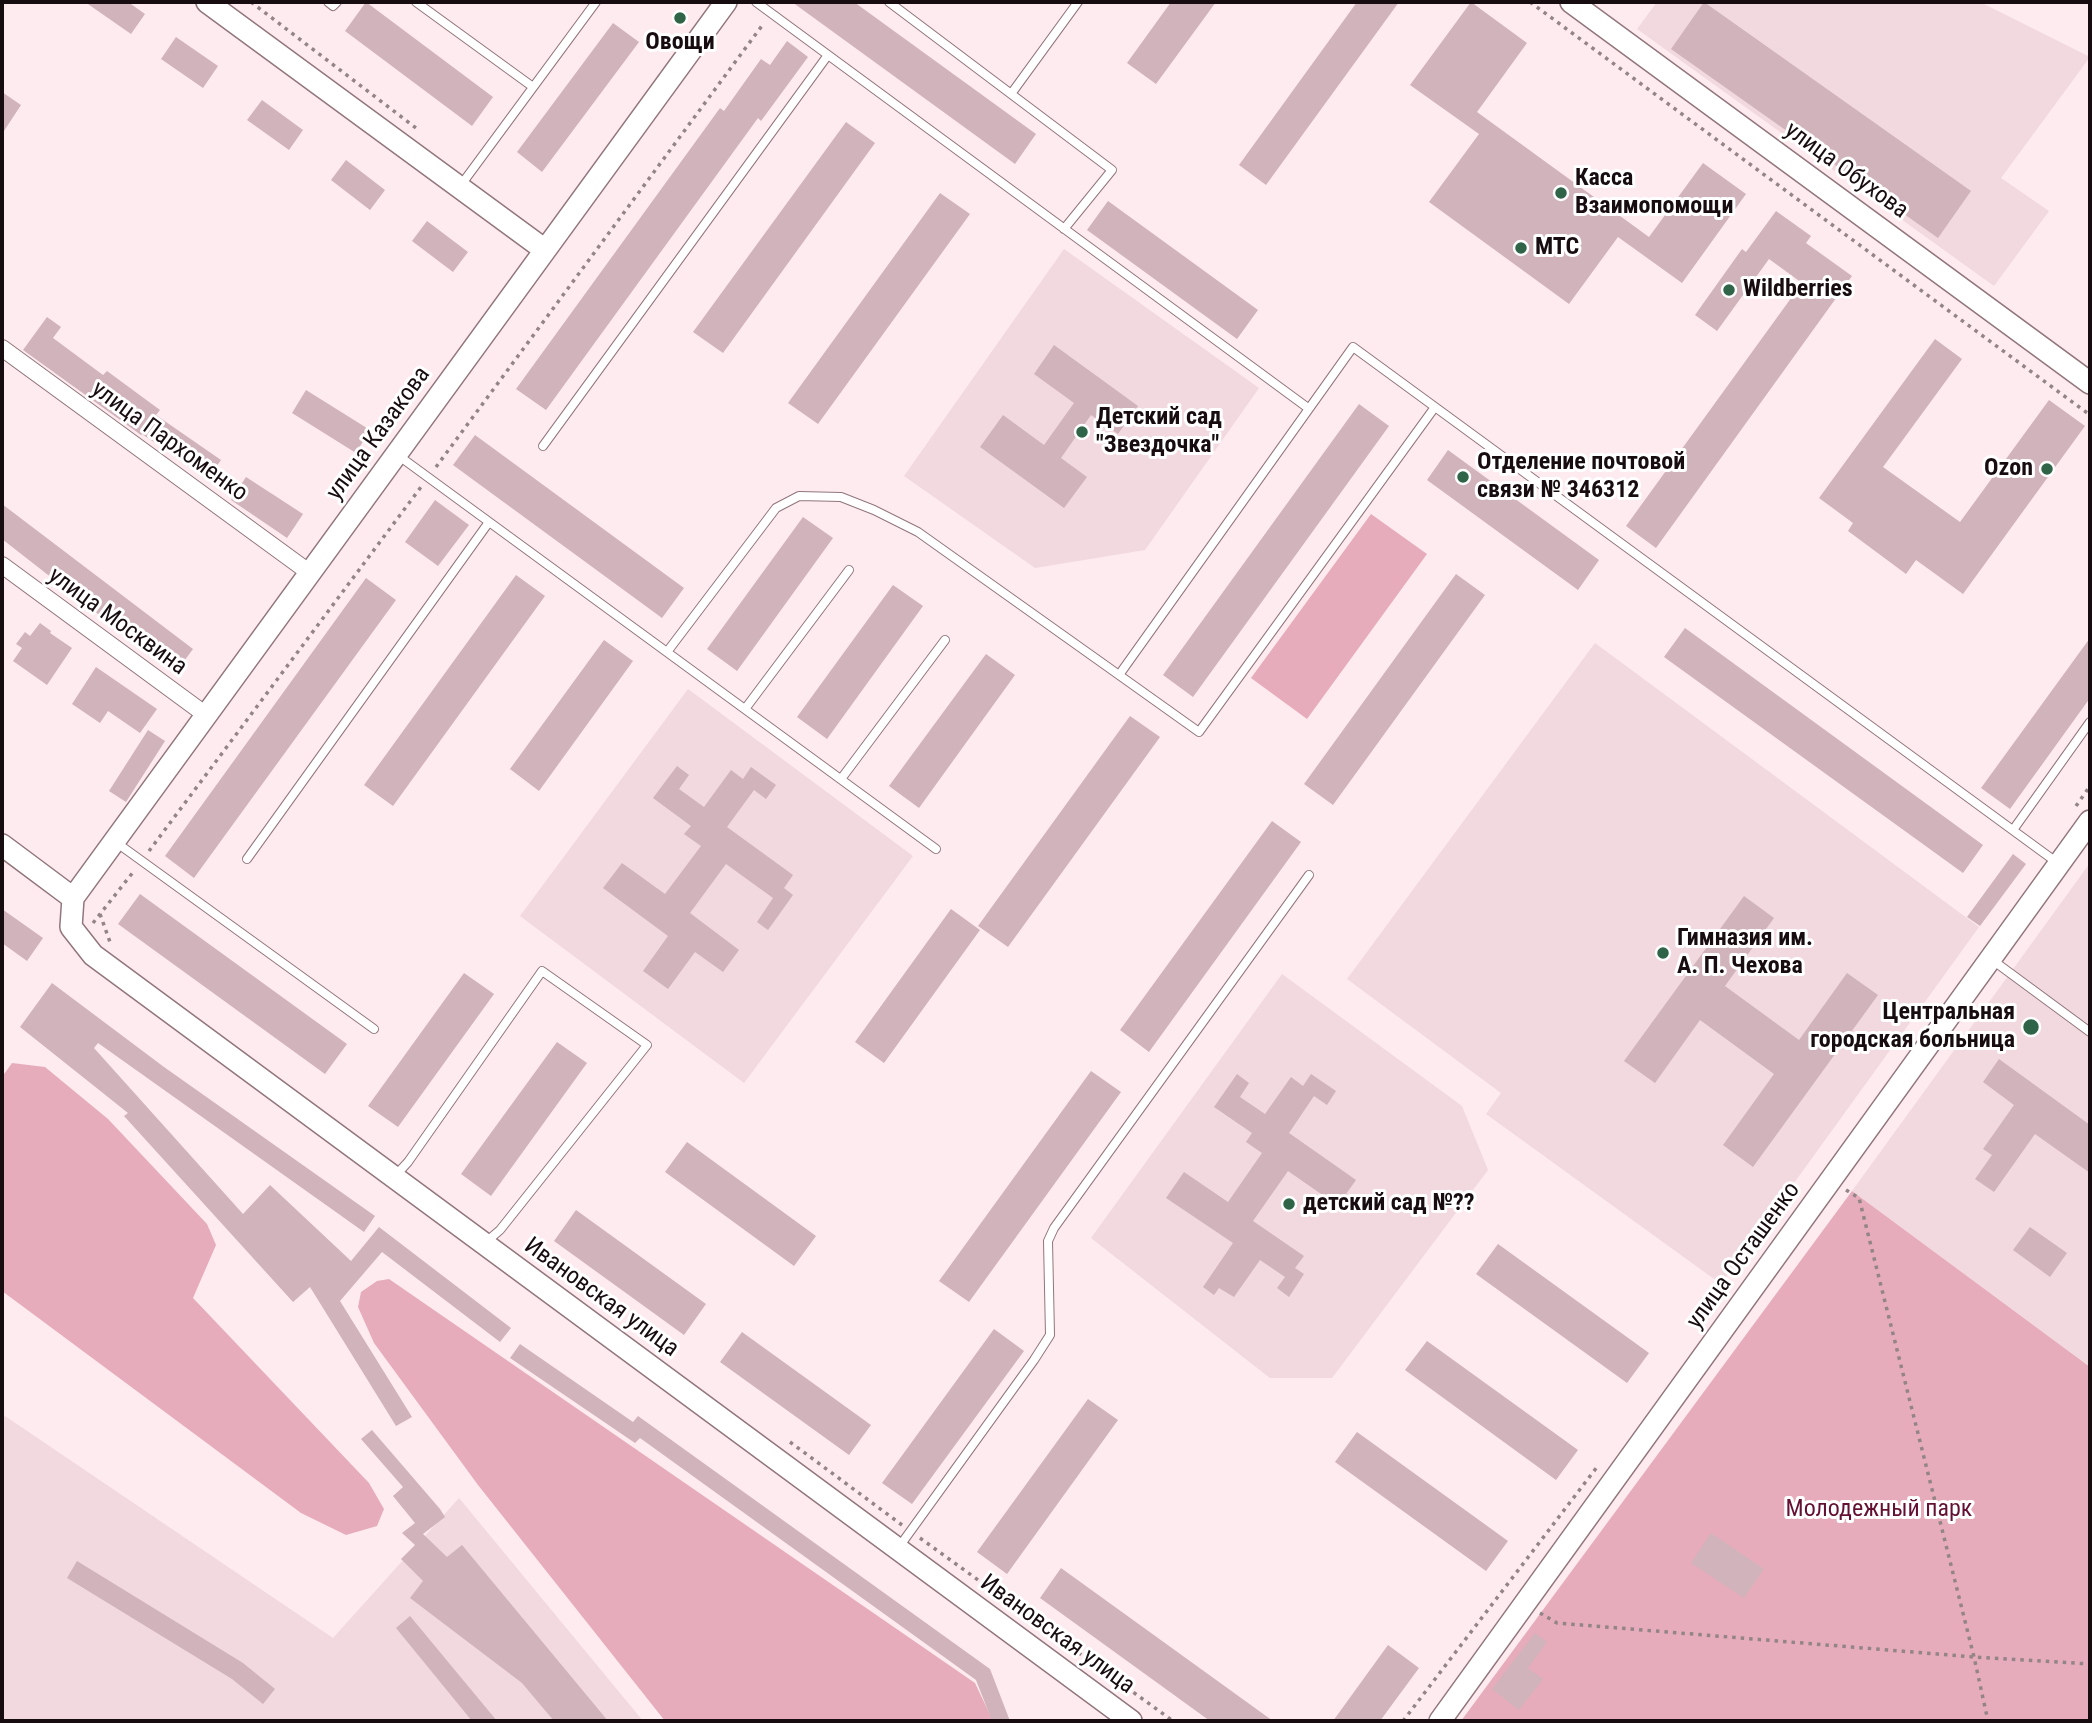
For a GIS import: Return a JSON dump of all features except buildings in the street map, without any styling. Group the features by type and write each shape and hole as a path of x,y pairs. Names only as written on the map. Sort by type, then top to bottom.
{"street":[{"path":"207,2 545,250"},
{"name":"улица Казакова","path":"73,898 726,2"},
{"name":"улица Обухова","path":"1570,2 2090,383"},
{"name":"улица Пархоменко","path":"2,348 310,573"},
{"name":"улица Москвина","path":"2,565 206,715"},
{"name":"улица Осташенко","path":"1440,1721 2059,864 2082,814"},
{"path":"2,845 73,898"},
{"name":"Ивановская улица","path":"73,898 71,927 93,955 1131,1721"}],"lane":[{"path":"328,2 333,6 337,2"},
{"path":"416,2 533,88"},
{"path":"460,188 596,2"},
{"path":"756,2 1308,408"},
{"path":"889,2 1112,170 1064,229"},
{"path":"1011,94 1078,2"},
{"path":"543,446 828,55"},
{"path":"1119,675 1353,347 2059,864"},
{"path":"667,652 776,508 799,496 841,497 918,532 1199,732 1435,407"},
{"path":"397,454 936,849"},
{"path":"247,859 489,522"},
{"path":"745,709 849,570"},
{"path":"841,779 945,640"},
{"path":"2013,830 2090,722"},
{"path":"114,841 374,1029"},
{"path":"898,1549 1034,1360 1049,1335 1048,1241 1054,1228 1309,874"},
{"path":"1990,959 2090,1032"},
{"path":"394,1177 408,1162 542,971 647,1045 500,1230 484,1244"}],"path":[{"path":"1530,2 2090,415"},
{"path":"2082,814 2090,786"},
{"path":"100,914 110,942 121,950"},
{"path":"1859,1198 1975,1657 1988,1721"},
{"path":"789,1442 1173,1721"},
{"path":"1403,1721 1603,1459"},
{"path":"1525,1604 1557,1623 2090,1664"}],"shaded area":[{"path":"1657,2 1980,2 2090,57 2001,178 2049,211 1994,286 1637,29"},
{"name":"Детский сад \"Звездочка\"","path":"1064,249 1259,388 1145,550 1035,568 904,476"},
{"name":"Гимназия им. А. П. Чехова","path":"1595,643 1979,927 1721,1284 1486,1114 1501,1093 1347,979"},
{"path":"688,689 913,856 744,1083 520,916"},
{"name":"Центральная городская больница","path":"2090,863 2090,1367 1852,1191"},
{"name":"детский сад №??","path":"1282,974 1462,1106 1488,1170 1332,1378 1270,1378 1091,1238"},
{"path":"2,1414 333,1638 459,1498 643,1721 2,1721"}],"green space":[{"path":"1371,514 1427,554 1307,719 1251,678"},
{"path":"12,1063 45,1067 108,1119 207,1224 216,1245 193,1298 369,1483 384,1509 377,1526 346,1535 301,1513 2,1291 2,1077"},
{"name":"Молодежный парк","path":"1852,1191 2090,1367 2090,1721 1461,1721"},
{"path":"389,1279 975,1683 993,1721 665,1721 478,1485 374,1343 358,1307 361,1292 377,1281"}],"place":[{"name":"Овощи","path":"680,18"},
{"name":"Касса Взаимопомощи","path":"1561,193"},
{"name":"МТС","path":"1521,248"},
{"name":"Wildberries","path":"1729,290"},
{"name":"Детский сад \"Звездочка\"","path":"1082,432"},
{"name":"Ozon","path":"2047,469"},
{"name":"Отделение почтовой связи № 346312","path":"1463,477"},
{"name":"Гимназия им. А. П. Чехова","path":"1663,953"},
{"name":"Центральная городская больница","path":"2031,1027"},
{"name":"детский сад №??","path":"1289,1204"}]}
